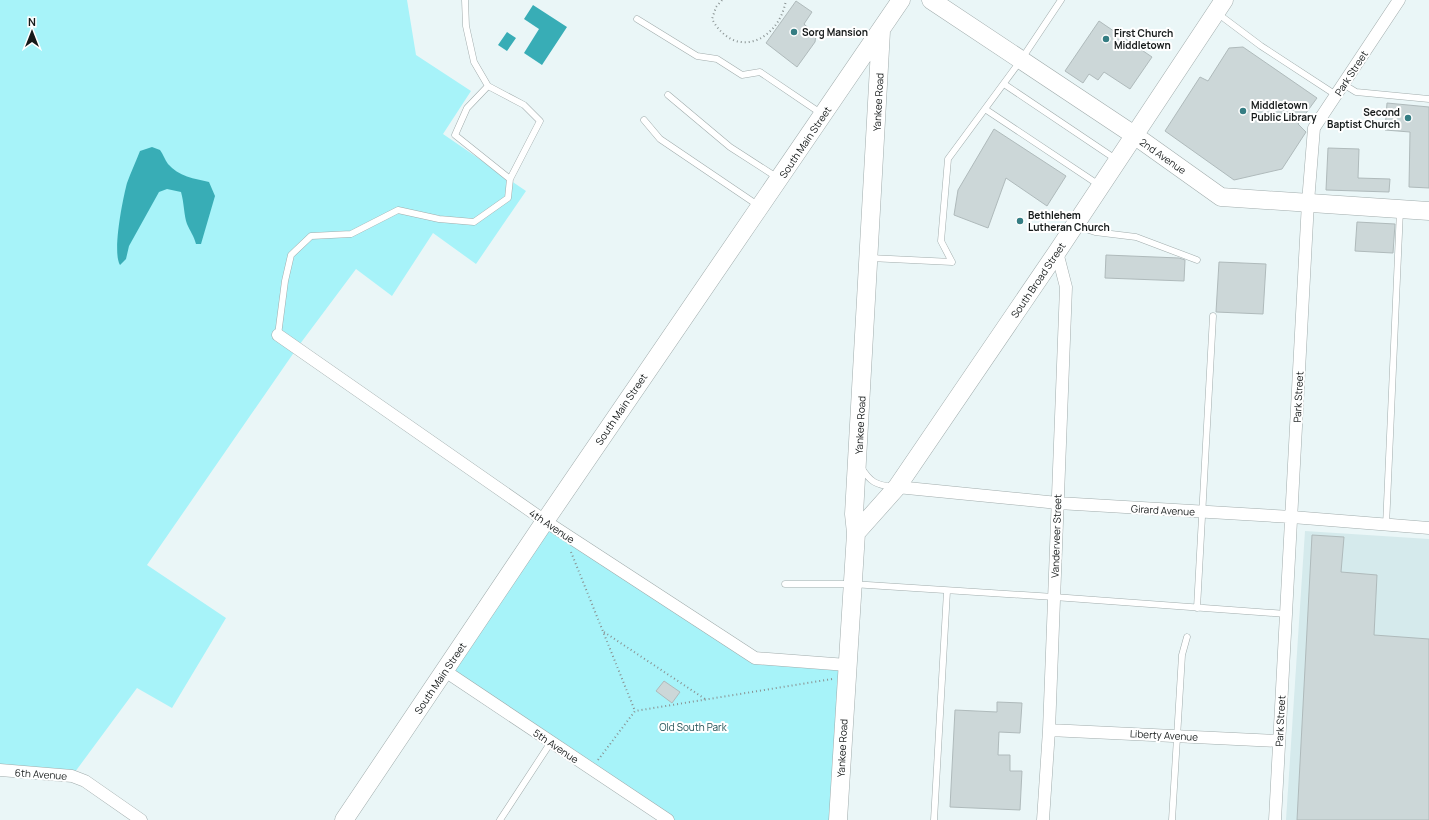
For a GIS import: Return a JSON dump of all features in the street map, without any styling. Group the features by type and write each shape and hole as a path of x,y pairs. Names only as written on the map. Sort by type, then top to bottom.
{"street":[{"name":"South Main Street","path":"344,820 545,521 882,30 901,0"},
{"name":"2nd Avenue","path":"932,0 1134,135 1221,197 1429,211"},
{"name":"Park Street","path":"1275,820 1308,202 1314,128 1399,0"},
{"name":"South Broad Street","path":"856,533 897,488 1220,6"},
{"name":"Yankee Road","path":"838,820 856,533 854,514 882,30"},
{"name":"Vanderveer Street","path":"1043,820 1049,730 1066,287 1056,252"},
{"name":"4th Avenue","path":"278,335 545,521 755,658 847,665"},
{"name":"Girard Avenue","path":"897,488 1058,503 1292,517 1386,526 1429,528"},
{"name":"5th Avenue","path":"445,671 663,819"},
{"name":"Liberty Avenue","path":"1049,730 1279,741"},
{"name":"6th Avenue","path":"0,770 72,776 85,781 141,820"}],"lane":[{"path":"278,335 285,281 291,255 311,236 351,234 398,210 439,219 474,222 508,198 510,179 540,121 524,105 488,86 474,62 466,26 465,0"},
{"path":"869,258 952,262 941,241 948,159 1004,84 1061,0"},
{"path":"1220,6 1261,46 1336,95"},
{"path":"637,19 697,56 717,59 742,75 760,72 824,114"},
{"path":"1004,84 1117,161"},
{"path":"1343,84 1356,92 1429,99"},
{"path":"488,86 467,108 455,135 510,179"},
{"path":"668,95 730,147 780,178"},
{"path":"985,109 1100,186"},
{"path":"644,120 660,139 760,206"},
{"path":"1386,526 1400,209"},
{"path":"1074,225 1095,232 1136,237 1196,260"},
{"path":"1197,608 1212,316"},
{"path":"858,463 869,479 880,486 897,488"},
{"path":"785,584 852,584 947,592 1054,597 1286,614"},
{"path":"934,820 947,592"},
{"path":"1172,820 1182,655 1187,637"},
{"path":"500,820 551,742"}],"path":[{"path":"722,0 716,8 712,19 718,30 739,43 755,42 767,36 784,13 786,0"},
{"path":"567,548 572,554 634,711"},
{"path":"603,631 706,699"},
{"path":"591,769 634,711 832,679 847,665"}],"shaded area":[{"path":"533,5 567,27 542,65 524,53 539,29 524,19"},
{"path":"507,32 516,38 507,51 498,45"},
{"path":"152,147 160,150 172,168 187,176 209,182 215,196 201,244 196,244 186,221 181,192 167,189 159,192 129,246 126,259 120,265 117,249 118,237 127,183 140,151"},
{"path":"1305,531 1429,539 1429,820 1286,820"}],"green space":[{"path":"0,0 407,0 416,55 471,91 443,134 526,191 476,264 433,233 392,296 356,269 297,348 147,565 226,618 172,708 137,688 72,776 0,770"},
{"name":"Old South Park","path":"545,521 755,658 847,665 838,820 668,820 445,671"}],"building":[{"name":"Sorg Mansion","path":"796,1 812,12 804,24 816,35 815,42 797,67 766,43"},
{"name":"First Church Middletown","path":"1099,21 1152,57 1130,89 1104,72 1098,80 1089,74 1083,83 1065,71"},
{"name":"Middletown Public Library","path":"1243,47 1317,98 1298,124 1306,132 1282,169 1234,180 1165,131 1200,77 1208,81 1229,48"},
{"path":"1387,103 1429,107 1429,188 1409,187 1410,132 1385,130"},
{"path":"994,129 1066,176 1047,206 1006,178 988,228 954,215 958,190"},
{"path":"1328,148 1359,149 1358,178 1390,179 1389,192 1326,190"},
{"path":"1357,222 1395,224 1393,253 1355,251"},
{"path":"1106,255 1179,258 1185,260 1184,281 1105,278"},
{"path":"1219,262 1266,264 1263,314 1216,312"},
{"path":"1312,535 1344,537 1341,572 1377,575 1374,635 1429,639 1429,820 1297,820"},
{"path":"664,681 680,692 672,703 656,691"},
{"path":"997,702 1022,703 1020,733 999,732 998,755 1010,755 1010,771 1022,771 1020,810 950,807 955,710 997,712"}],"place":[{"name":"Sorg Mansion","path":"794,32"},
{"name":"First Church Middletown","path":"1106,39"},
{"name":"Middletown Public Library","path":"1243,111"},
{"name":"Second Baptist Church","path":"1408,118"},
{"name":"Bethlehem Lutheran Church","path":"1020,221"}]}
